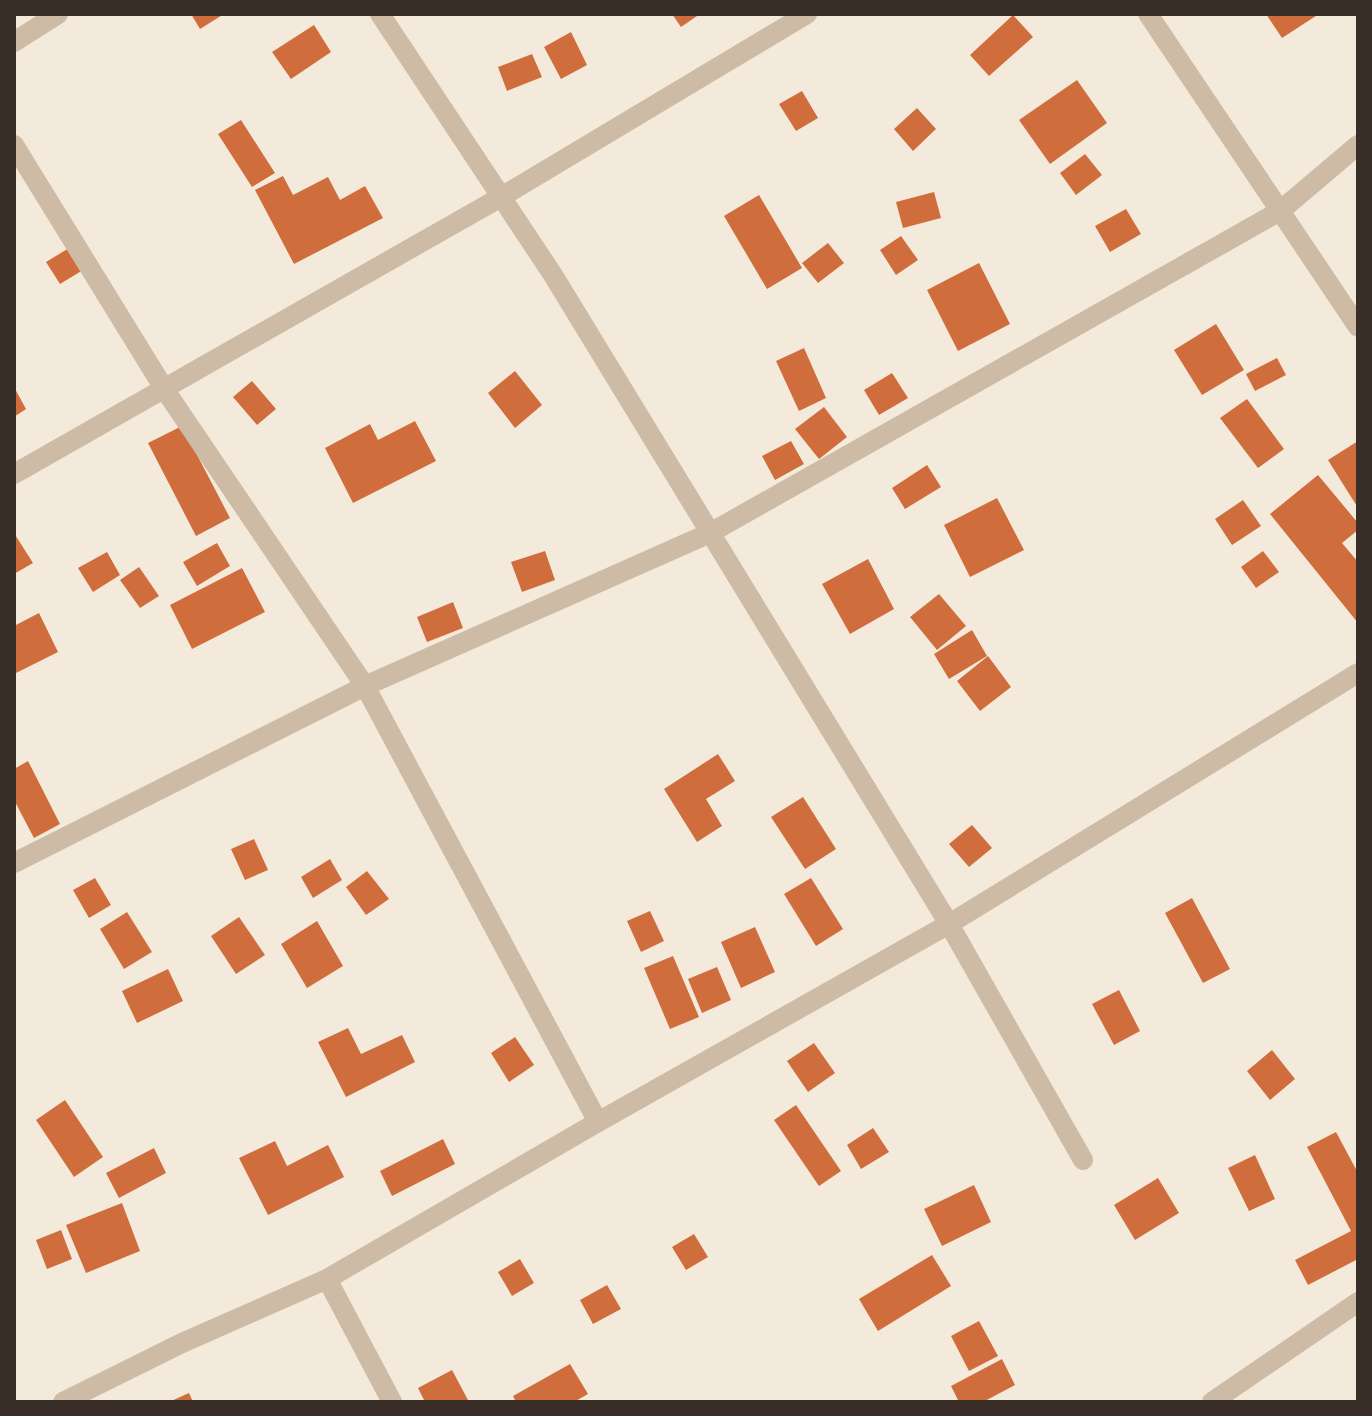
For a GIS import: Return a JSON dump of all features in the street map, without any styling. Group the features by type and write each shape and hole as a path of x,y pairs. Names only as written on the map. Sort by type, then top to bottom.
{"street":[{"path":"14,42 58,14"},
{"path":"380,14 553,275 949,924 1083,1160"},
{"path":"14,474 501,197 807,14"},
{"path":"1148,14 1358,327"},
{"path":"14,145 165,390 365,686 598,1122"},
{"path":"14,863 365,686 710,533 1280,211 1358,145"},
{"path":"63,1402 182,1343 327,1279 949,924 1358,673"},
{"path":"327,1279 392,1402"},
{"path":"1212,1402 1358,1302"}],"building":[{"path":"191,14 224,14 200,29"},
{"path":"672,14 700,14 681,27"},
{"path":"1266,14 1319,14 1282,38"},
{"path":"1013,15 1033,37 989,76 970,55"},
{"path":"314,25 331,52 291,79 272,52"},
{"path":"571,32 587,65 561,79 544,47"},
{"path":"532,54 542,77 507,91 498,67"},
{"path":"1077,80 1107,123 1050,164 1019,120"},
{"path":"802,91 818,118 796,131 779,104"},
{"path":"917,108 936,129 913,151 894,129"},
{"path":"241,120 275,173 252,187 218,134"},
{"path":"1085,154 1102,175 1076,195 1060,173"},
{"path":"283,176 293,195 328,177 340,200 365,186 383,218 294,264 255,190"},
{"path":"934,192 941,218 903,228 896,202"},
{"path":"759,195 802,268 767,289 724,216"},
{"path":"1126,209 1141,234 1110,252 1095,226"},
{"path":"901,236 918,260 896,275 880,250"},
{"path":"828,243 844,263 818,283 802,263"},
{"path":"69,248 83,270 60,284 46,262"},
{"path":"979,263 1010,324 958,351 927,290"},
{"path":"1216,324 1244,370 1202,395 1174,350"},
{"path":"804,348 826,398 799,411 776,361"},
{"path":"1277,358 1286,375 1255,391 1246,374"},
{"path":"515,371 542,405 515,428 488,393"},
{"path":"892,373 908,398 879,415 864,390"},
{"path":"252,381 276,409 257,425 233,397"},
{"path":"14,387 26,409 14,417"},
{"path":"1247,399 1284,449 1258,468 1220,418"},
{"path":"824,407 847,437 819,459 795,429"},
{"path":"415,421 436,461 353,503 325,448 370,424 378,440"},
{"path":"182,426 230,518 196,536 148,443"},
{"path":"791,441 804,464 775,480 762,456"},
{"path":"1358,441 1358,508 1328,460"},
{"path":"927,465 941,487 905,509 892,488"},
{"path":"1318,475 1358,523 1358,530 1342,543 1358,562 1358,623 1270,514"},
{"path":"997,498 1024,550 970,577 944,525"},
{"path":"1243,500 1261,526 1232,545 1215,519"},
{"path":"14,533 33,563 14,574"},
{"path":"217,543 230,566 197,586 183,562"},
{"path":"545,551 555,580 522,592 511,562"},
{"path":"1263,551 1279,572 1256,588 1241,567"},
{"path":"107,552 120,575 93,592 78,568"},
{"path":"868,559 894,609 850,634 822,584"},
{"path":"139,567 159,596 140,608 120,580"},
{"path":"242,568 265,612 192,649 170,605"},
{"path":"939,594 966,626 937,650 910,617"},
{"path":"453,602 463,628 427,642 417,617"},
{"path":"39,613 58,652 14,674 14,626"},
{"path":"972,630 987,656 949,679 934,654"},
{"path":"988,656 1011,687 980,711 957,681"},
{"path":"718,754 735,781 706,799 722,826 697,842 664,789"},
{"path":"28,761 60,824 34,838 14,800 14,769"},
{"path":"803,797 836,849 805,869 771,817"},
{"path":"972,825 992,848 969,867 949,844"},
{"path":"254,839 268,870 245,880 231,849"},
{"path":"330,859 342,880 313,898 301,877"},
{"path":"367,871 389,899 366,915 346,887"},
{"path":"95,878 111,905 89,918 73,890"},
{"path":"811,878 843,929 816,946 784,894"},
{"path":"1192,898 1230,969 1203,983 1165,913"},
{"path":"650,911 664,941 641,952 627,921"},
{"path":"127,912 152,952 124,969 100,929"},
{"path":"239,917 265,955 236,974 211,936"},
{"path":"317,921 343,966 307,988 281,944"},
{"path":"755,927 775,972 741,988 721,942"},
{"path":"673,956 699,1017 670,1029 644,968"},
{"path":"717,967 731,1000 702,1013 688,979"},
{"path":"168,969 183,1001 137,1023 122,991"},
{"path":"1119,990 1140,1031 1114,1045 1092,1004"},
{"path":"348,1028 361,1054 402,1035 415,1062 346,1097 318,1042"},
{"path":"515,1037 534,1065 509,1082 491,1053"},
{"path":"814,1043 835,1073 808,1092 787,1061"},
{"path":"1272,1050 1295,1079 1270,1100 1247,1071"},
{"path":"65,1100 103,1157 74,1177 36,1120"},
{"path":"796,1105 841,1171 819,1186 774,1120"},
{"path":"873,1128 889,1152 861,1169 847,1145"},
{"path":"1336,1132 1358,1173 1358,1259 1308,1285 1295,1260 1351,1231 1307,1147"},
{"path":"443,1139 455,1164 392,1196 380,1171"},
{"path":"275,1141 287,1166 328,1145 344,1177 268,1215 239,1158"},
{"path":"154,1148 166,1173 119,1198 106,1173"},
{"path":"1255,1155 1275,1199 1249,1211 1228,1168"},
{"path":"1158,1178 1179,1213 1135,1240 1114,1205"},
{"path":"974,1185 991,1222 942,1246 924,1209"},
{"path":"122,1203 140,1251 86,1273 66,1225"},
{"path":"61,1230 72,1259 47,1269 36,1240"},
{"path":"694,1234 708,1257 686,1270 672,1247"},
{"path":"932,1255 951,1286 878,1331 859,1299"},
{"path":"520,1259 534,1283 512,1296 498,1272"},
{"path":"607,1285 621,1309 593,1324 580,1300"},
{"path":"979,1321 998,1356 969,1371 951,1336"},
{"path":"1002,1359 1015,1385 983,1402 959,1402 951,1386"},
{"path":"570,1364 588,1394 574,1402 516,1402 513,1396"},
{"path":"452,1370 468,1400 425,1402 418,1388"},
{"path":"189,1393 193,1402 169,1402"}]}
